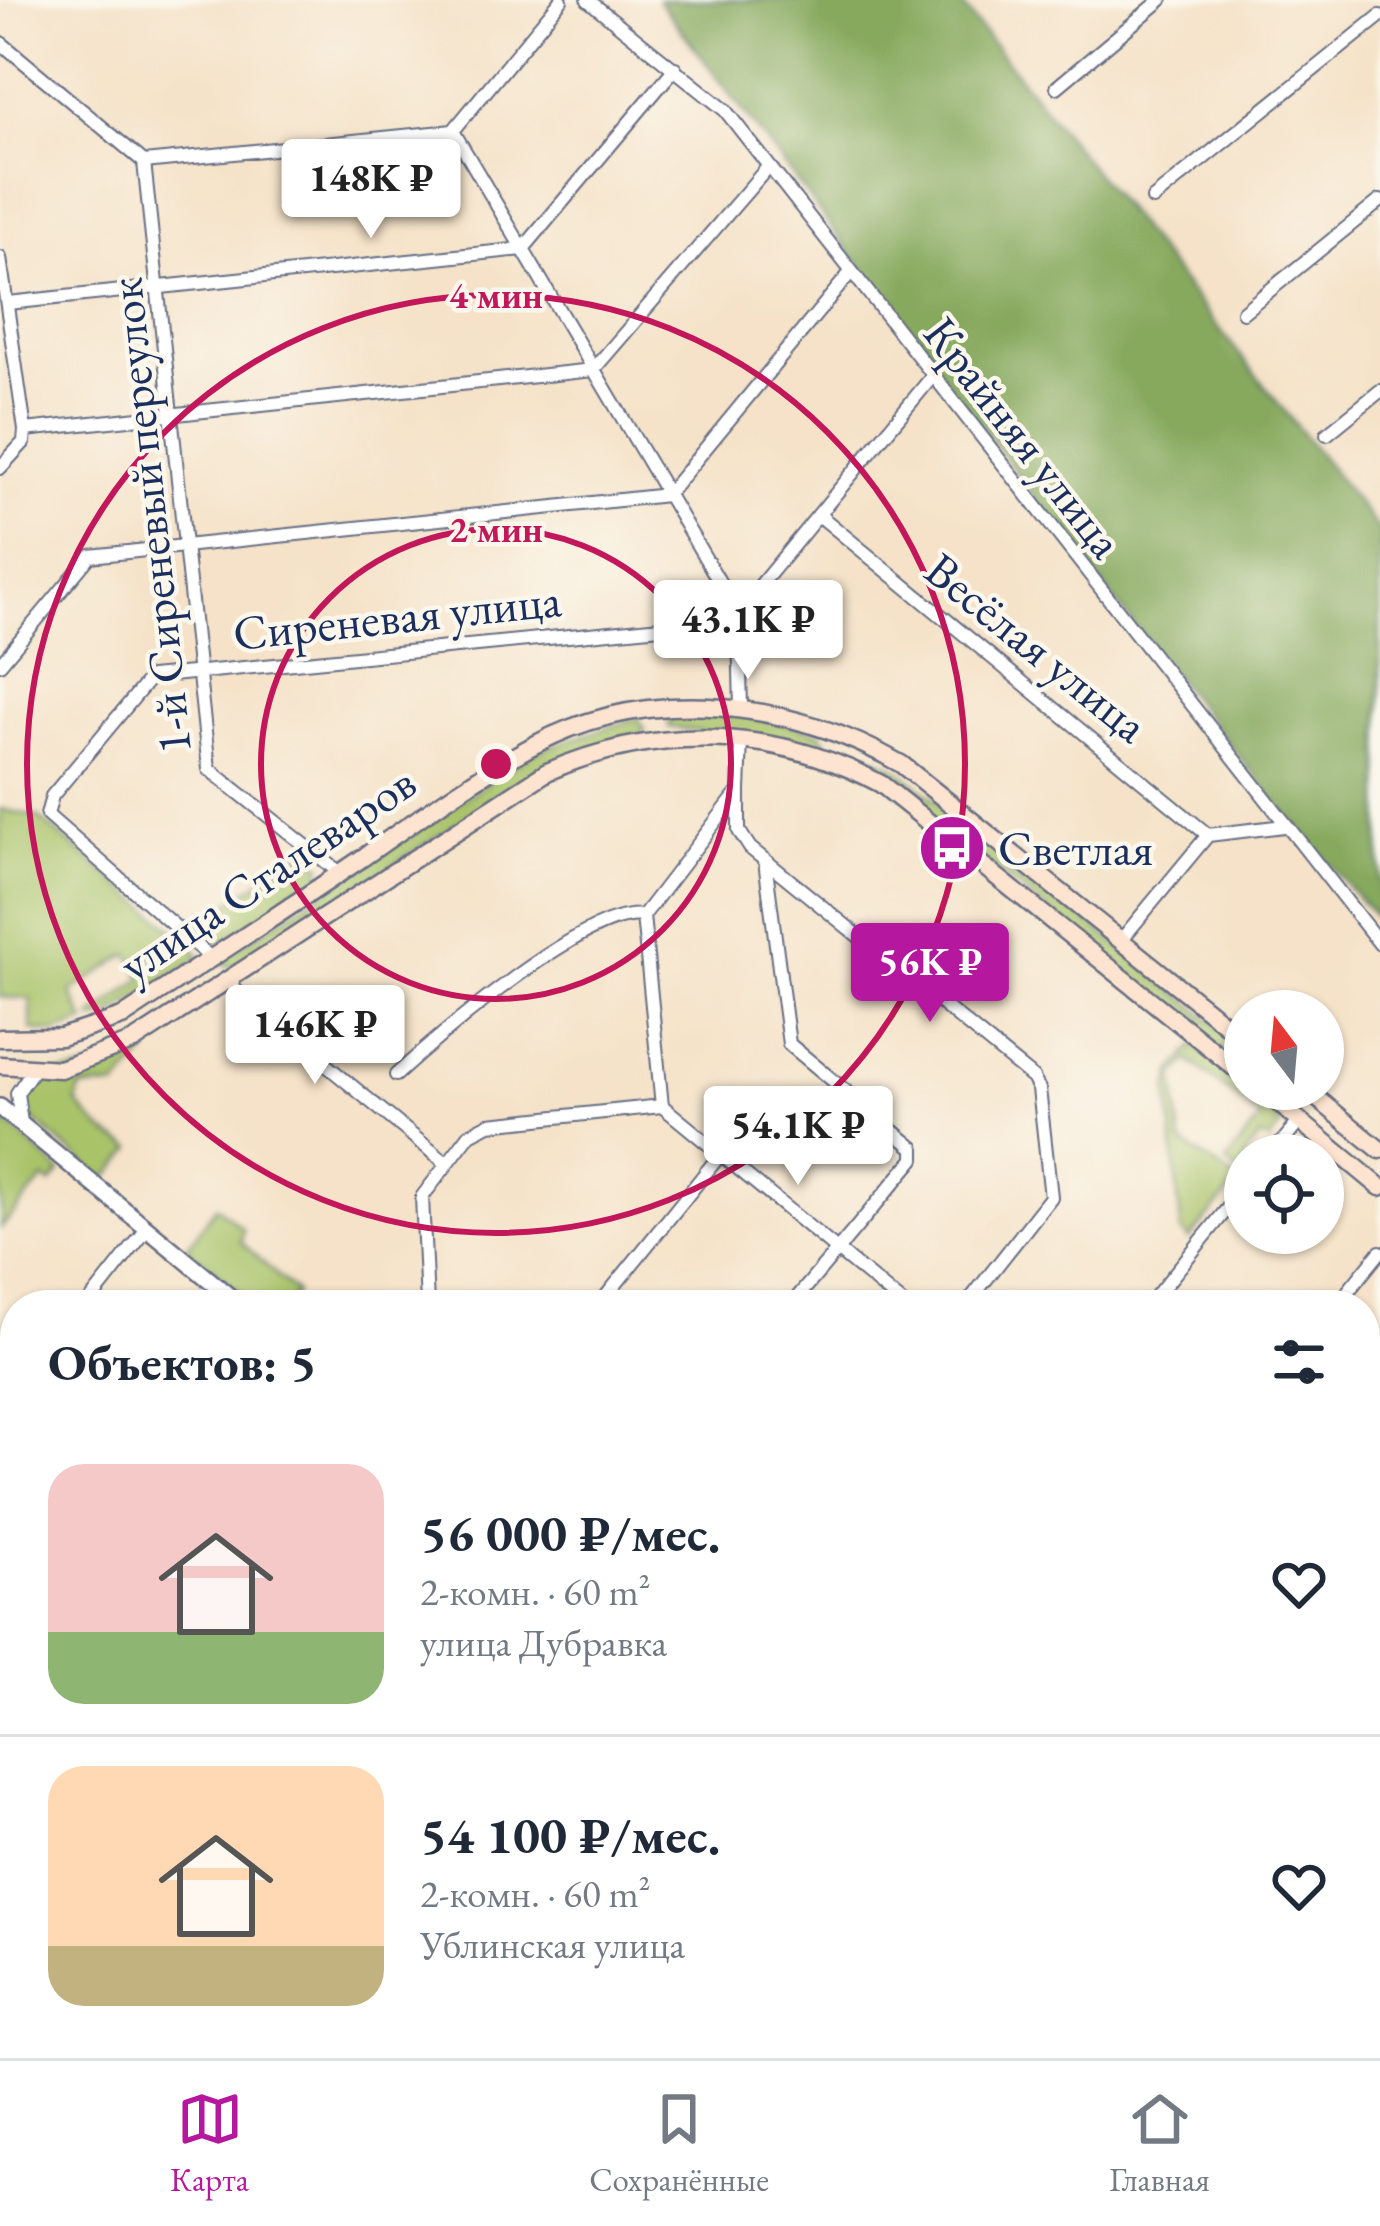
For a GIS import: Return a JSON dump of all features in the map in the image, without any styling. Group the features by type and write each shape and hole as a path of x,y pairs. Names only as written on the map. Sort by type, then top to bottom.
{"main road":[{"name":"улица Сталеваров","path":"0,1038 61,1037 122,1017 535,744 616,716 655,709 741,708 840,734 928,782 1224,1023"},
{"path":"655,709 658,737"},
{"path":"830,759 840,734"},
{"name":"улица Сталеваров","path":"0,1065 33,1070 90,1062 134,1041 547,772 614,745 658,737 741,739 830,759 917,810 1224,1059"},
{"path":"211,958 228,978"},
{"path":"122,1017 134,1041"},
{"path":"1287,1110 1380,1187"},
{"path":"1300,1121 1306,1110"},
{"path":"1331,1110 1380,1150"}],"street":[{"path":"0,42 144,163 453,131 561,0"},
{"name":"Крайняя улица","path":"588,0 725,110 1380,944"},
{"path":"1057,87 1161,0"},
{"path":"1153,199 1380,16"},
{"path":"8,303 524,249 675,68"},
{"path":"453,131 736,615 741,708"},
{"name":"1-й Сиреневый переулок","path":"144,163 209,769 340,873"},
{"path":"25,430 593,370 768,167"},
{"path":"1243,312 1380,201"},
{"path":"0,258 25,430 24,442 0,468"},
{"path":"0,664 90,556 667,496 850,272"},
{"path":"736,615 931,378"},
{"path":"1327,434 1380,391"},
{"name":"Весёлая улица","path":"819,515 1208,835"},
{"name":"Сиреневая улица","path":"211,958 51,823 46,805 151,677 722,621 736,615"},
{"path":"741,739 742,840 1024,1070 1039,1089 1051,1197 978,1290"},
{"path":"739,791 643,916 662,1106 885,1290"},
{"path":"1122,939 1208,835 1284,826"},
{"path":"766,861 789,1044 914,1148 914,1159 803,1290"},
{"path":"396,1075 466,1011 602,922 628,913 643,916"},
{"path":"228,978 237,992 446,1163"},
{"path":"21,1123 16,1093 33,1070"},
{"path":"426,1290 422,1196 470,1134 489,1124 662,1106"},
{"path":"0,1107 222,1290"},
{"path":"1289,1134 1300,1121"},
{"path":"611,1290 720,1155"},
{"path":"1161,1290 1224,1213"},
{"path":"99,1290 147,1229"},
{"path":"1349,1290 1380,1252"}],"green space":[{"path":"658,0 958,0 1380,531 1380,923 1101,583"},
{"path":"676,713 746,715 820,732 826,742 814,749 669,727 669,717"},
{"path":"637,718 645,730 549,764 235,968 222,963 225,956 536,751"},
{"path":"853,748 892,765 1224,1030 1224,1051 885,781 848,756"},
{"path":"0,809 38,817 179,934 137,966 128,954 71,992 85,1022 54,1033 31,1030 31,999 0,997"},
{"path":"306,851 322,865 320,878 210,950 182,928 191,920 197,924"},
{"path":"187,941 199,955 196,960 112,1015 93,1020 92,1016 142,979 139,973"},
{"path":"1195,1045 1224,1068 1224,1088 1189,1060 1174,1077 1181,1142 1224,1171 1224,1199 1189,1239 1181,1231 1168,1089 1174,1070"},
{"path":"134,1049 147,1053 117,1087 80,1088 77,1102 89,1117 133,1148 110,1175 101,1177 32,1119 21,1100 35,1078 90,1069"},
{"path":"1251,1110 1275,1110 1281,1124 1275,1134 1248,1134 1261,1118"},
{"path":"0,1117 61,1172 51,1184 44,1179 1,1228"},
{"path":"216,1206 243,1229 241,1242 293,1290 237,1290 187,1248"}],"place":[{"name":"Светлая","path":"952,848"}]}
